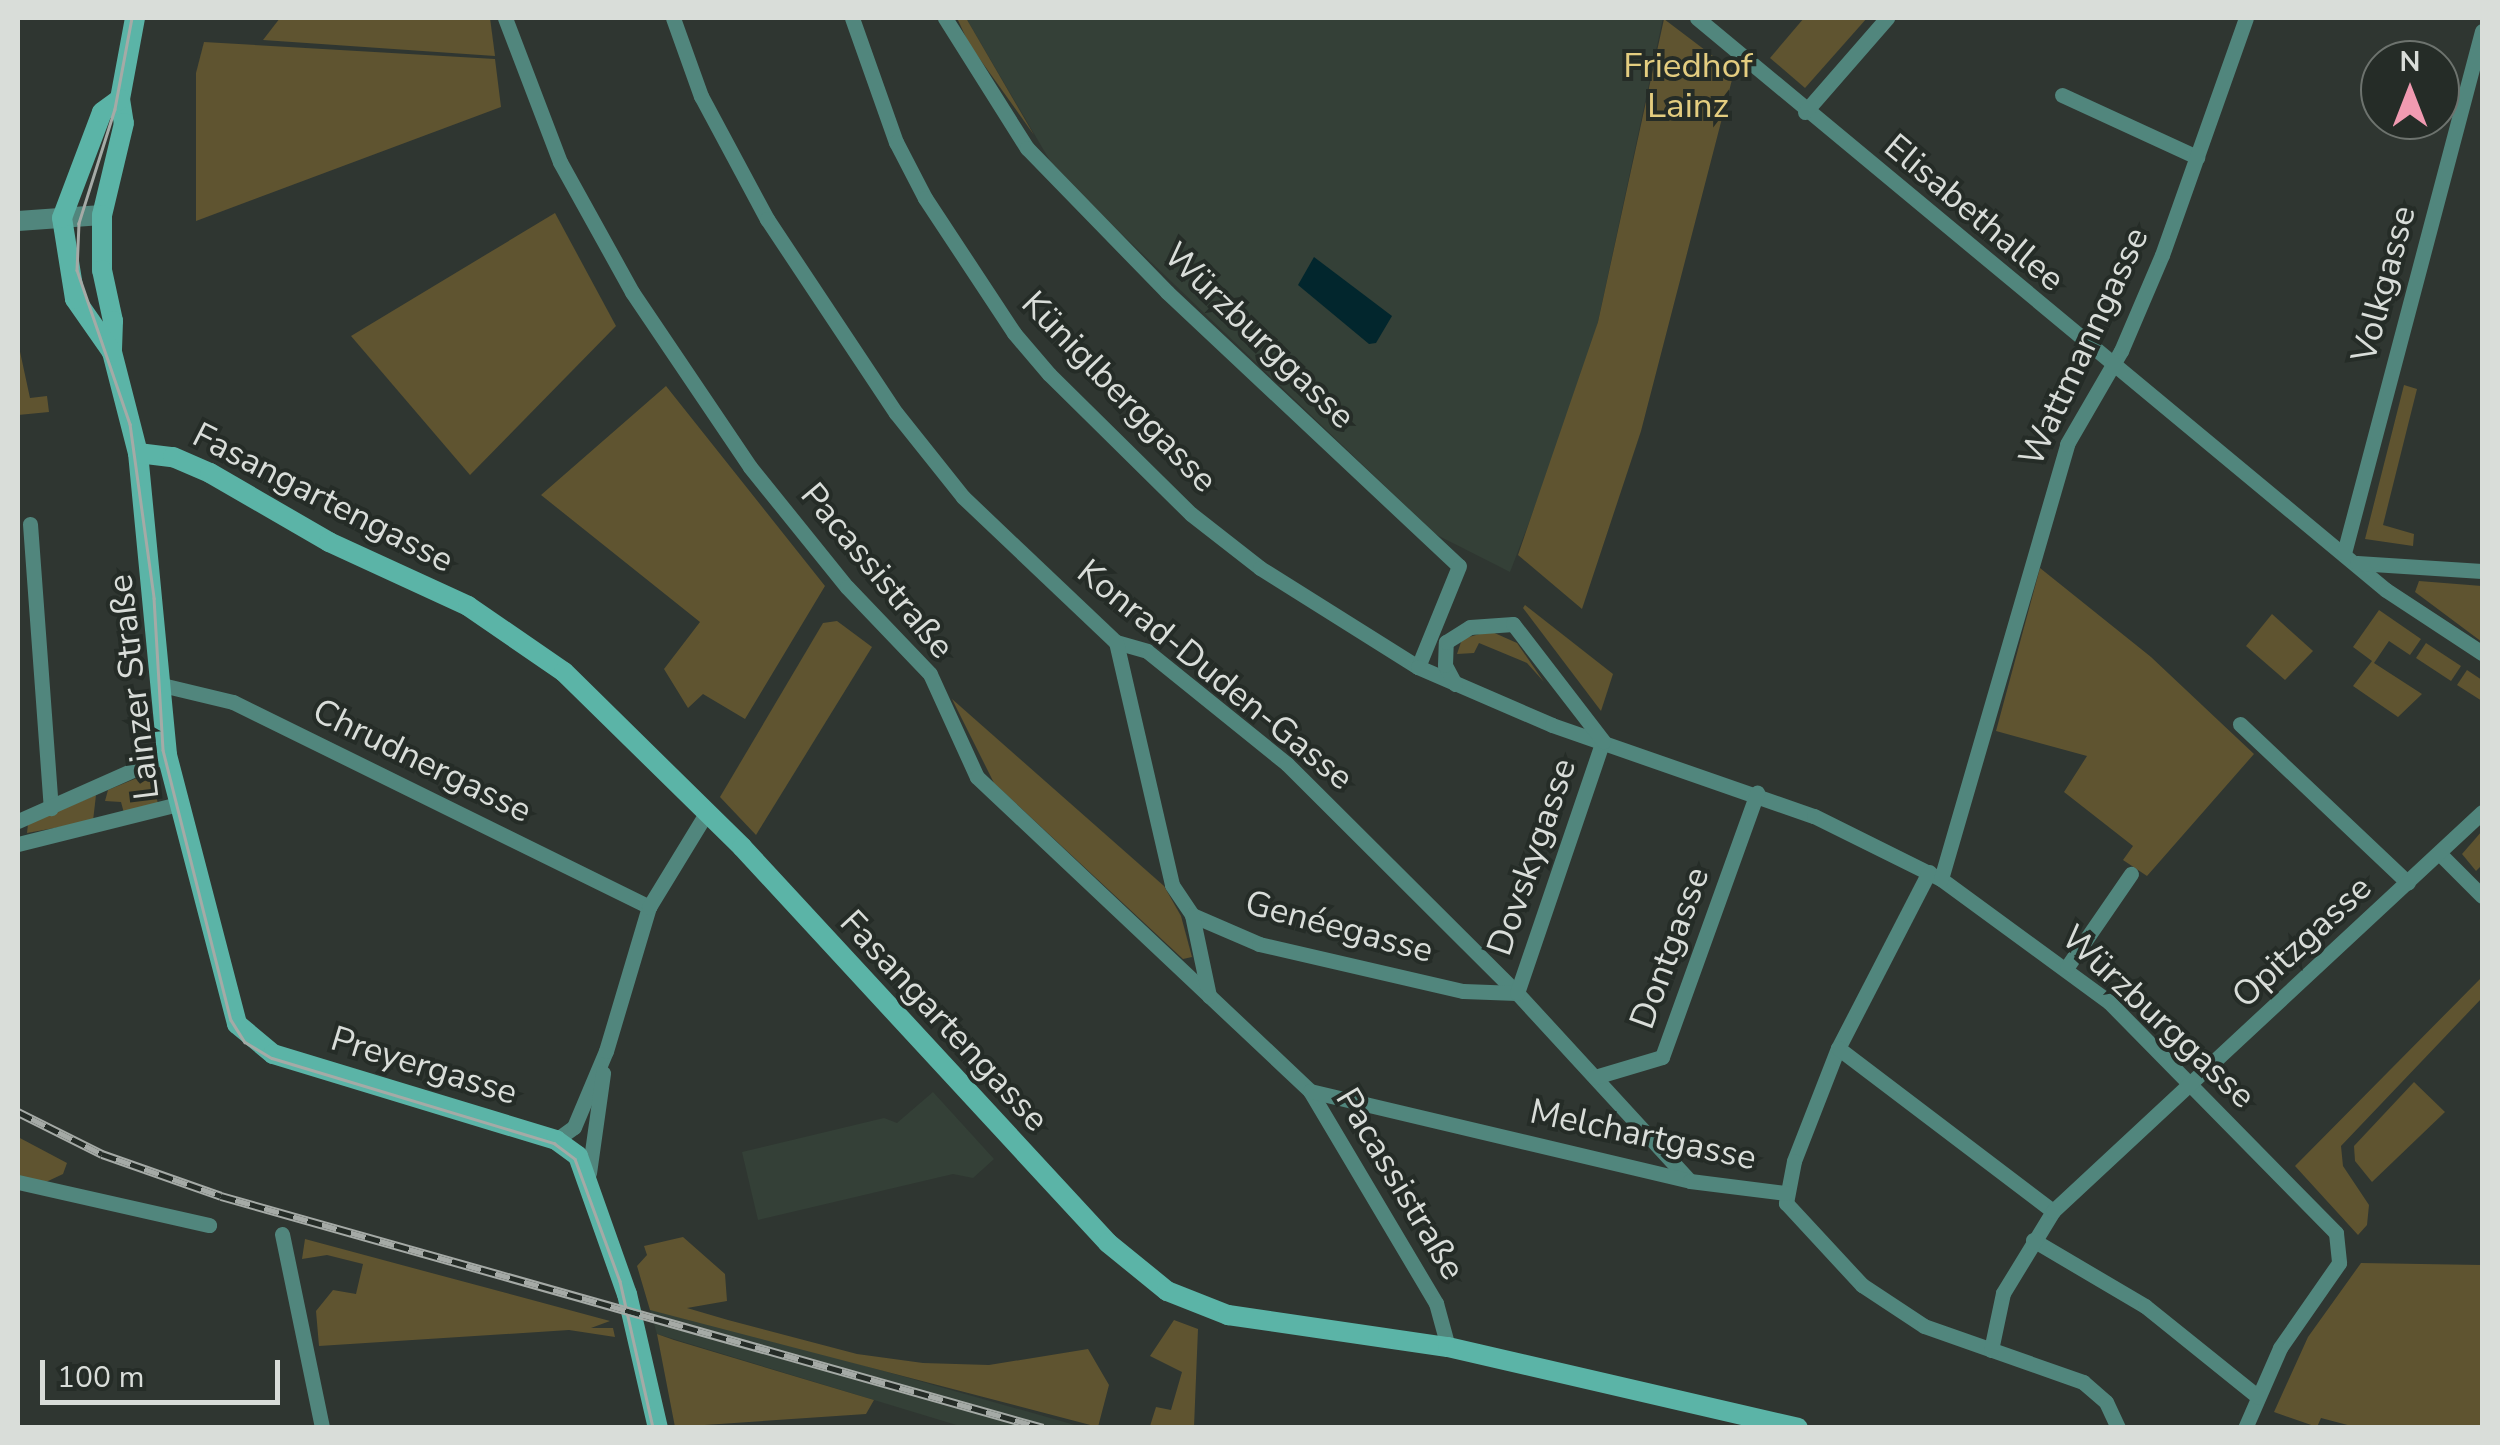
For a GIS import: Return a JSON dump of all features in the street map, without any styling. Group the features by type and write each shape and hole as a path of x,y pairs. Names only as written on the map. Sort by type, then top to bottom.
{"main road":[{"name":"Lainzer Straße","path":"136,18 120,99 124,123 102,215 112,352 138,453 168,755 179,804 237,1024 273,1054"},
{"name":"Lainzer Straße","path":"112,352 74,298 62,218 102,112 120,99"},
{"name":"Fasangartengasse","path":"138,453 165,454 210,473 328,542 497,623 564,672 707,812 1139,1273 1177,1296 1228,1315 1448,1347 1798,1428"},
{"name":"Preyergasse","path":"273,1054 556,1140"},
{"path":"556,1140 589,1173 627,1294 658,1428"}],"street":[{"name":"Pacassistraße","path":"505,18 560,162 632,292 750,467 846,587 930,674 977,778 1310,1091 1436,1303 1448,1347"},
{"name":"Konrad-Duden-Gasse","path":"673,18 701,96 767,219 896,412 964,497 1116,642 1147,650 1287,764 1517,992 1690,1181"},
{"name":"Küniglberggasse","path":"852,18 896,142 918,184 1026,347 1191,514 1260,568 1418,667"},
{"name":"Würzburggasse","path":"945,18 1028,148 1167,292 1459,566 1418,667"},
{"name":"Elisabethallee","path":"1697,18 1805,112 2386,590 2482,653"},
{"path":"1805,112 1887,18"},
{"name":"Wattmanngasse","path":"1785,1193 1838,1048 1935,875 2067,444 2162,255 2246,18"},
{"name":"Volkgasse","path":"2350,558 2482,31"},
{"path":"2062,95 2197,157"},
{"path":"18,220 102,215"},
{"path":"30,524 50,808"},
{"path":"2350,558 2482,571"},
{"path":"1454,684 1444,666 1446,642 1470,627 1513,624 1603,742"},
{"name":"Genéegasse","path":"1116,642 1172,885 1192,914 1259,944 1463,991 1517,992"},
{"path":"1418,667 1454,684"},
{"name":"Würzburggasse","path":"1454,684 1603,742 1757,793 1935,875 2067,967 2194,1086 2340,1242 2339,1263 2295,1322 2245,1428"},
{"name":"Chrudnergasse","path":"162,685 233,702 649,906"},
{"path":"2240,724 2408,884"},
{"name":"Dovskygasse","path":"1517,992 1603,742"},
{"path":"168,755 18,821 20,843 179,804"},
{"name":"Dontgasse","path":"1595,1077 1662,1057 1757,793"},
{"path":"556,1140 574,1127 606,1051 649,906 707,812"},
{"name":"Opitzgasse","path":"1991,1350 2003,1293 2053,1211 2194,1086 2482,812"},
{"path":"2440,854 2482,896"},
{"path":"2067,967 2131,874"},
{"path":"1192,914 1209,996"},
{"path":"1838,1048 2053,1211"},
{"path":"589,1173 606,1051"},
{"name":"Melchartgasse","path":"1310,1091 1690,1181 1785,1193 1794,1216 1862,1285 1924,1326 2084,1382 2106,1402 2118,1428"},
{"path":"18,1182 209,1225"},
{"path":"282,1234 322,1428"},
{"path":"2033,1240 2145,1306 2258,1397"}],"shaded area":[{"path":"966,18 1663,18 1598,322 1579,392 1510,572 1435,534 1056,171"},
{"path":"933,1092 994,1159 973,1178 953,1174 758,1220 742,1152 884,1118 897,1123"},
{"path":"650,1310 686,1315 1082,1427 963,1427 657,1334"}],"green space":[{"path":"280,18 490,18 495,56 263,40"},
{"path":"957,18 966,18 1034,135 969,44"},
{"path":"1804,18 1867,18 1805,88 1770,58"},
{"name":"Friedhof Lainz","path":"1664,19 1734,72 1641,431 1582,609 1518,555 1598,322"},
{"path":"204,42 495,59 501,107 196,221 196,73"},
{"path":"555,213 616,326 470,475 351,336"},
{"path":"19,347 30,398 47,396 49,412 18,415"},
{"path":"2404,385 2417,389 2383,525 2414,534 2413,546 2365,539"},
{"path":"666,386 825,586 745,719 703,694 688,708 664,669 700,622 541,495"},
{"path":"2040,568 2151,657 2254,754 2147,876 2123,860 2133,846 2064,792 2087,756 1996,731"},
{"path":"2419,581 2482,586 2482,642 2415,592"},
{"path":"1525,605 1613,674 1601,711 1523,608"},
{"path":"2379,610 2421,639 2410,655 2389,641 2374,663 2422,694 2398,717 2353,686 2372,661 2353,647"},
{"path":"2272,614 2313,651 2285,680 2246,646"},
{"path":"837,621 872,647 756,835 720,797 823,623"},
{"path":"1490,631 1517,643 1544,682 1527,663 1479,643 1474,653 1457,654 1462,639"},
{"path":"2426,643 2461,666 2451,681 2416,658"},
{"path":"2467,670 2482,680 2482,701 2457,685"},
{"path":"952,699 1164,886 1181,916 1192,957 1183,959 994,783"},
{"path":"149,773 158,803 124,813 121,802 105,801 108,790"},
{"path":"96,795 93,821 27,833 28,824"},
{"path":"2482,831 2482,865 2476,871 2462,854"},
{"path":"2482,977 2482,998 2341,1146 2343,1166 2369,1205 2367,1225 2358,1235 2295,1166"},
{"path":"2414,1082 2445,1112 2372,1182 2355,1161 2354,1146"},
{"path":"18,1137 67,1163 63,1174 46,1182 18,1178"},
{"path":"683,1237 725,1274 727,1301 687,1308 728,1320 857,1354 923,1363 989,1365 1088,1349 1109,1385 1098,1427 650,1310 637,1266 647,1255 644,1246"},
{"path":"305,1239 610,1321 591,1328 613,1328 615,1337 569,1330 319,1346 316,1311 333,1290 356,1294 363,1264 327,1255 302,1259"},
{"path":"2361,1263 2482,1265 2482,1427 2359,1428 2321,1418 2317,1427 2274,1412 2308,1337"},
{"path":"1174,1320 1198,1329 1194,1427 1150,1426 1156,1407 1171,1410 1182,1372 1150,1356"},
{"path":"657,1334 874,1400 866,1414 675,1427"}],"water":[{"path":"1314,257 1392,316 1376,343 1369,344 1298,285"}],"tram line":[{"path":"132,18 115,109 79,223 77,270 130,424 154,598 163,750 231,1020 245,1042 272,1058 554,1143 575,1159 620,1281 653,1428"}],"railway":[{"path":"18,1112 102,1154 221,1196 1043,1428"}]}
